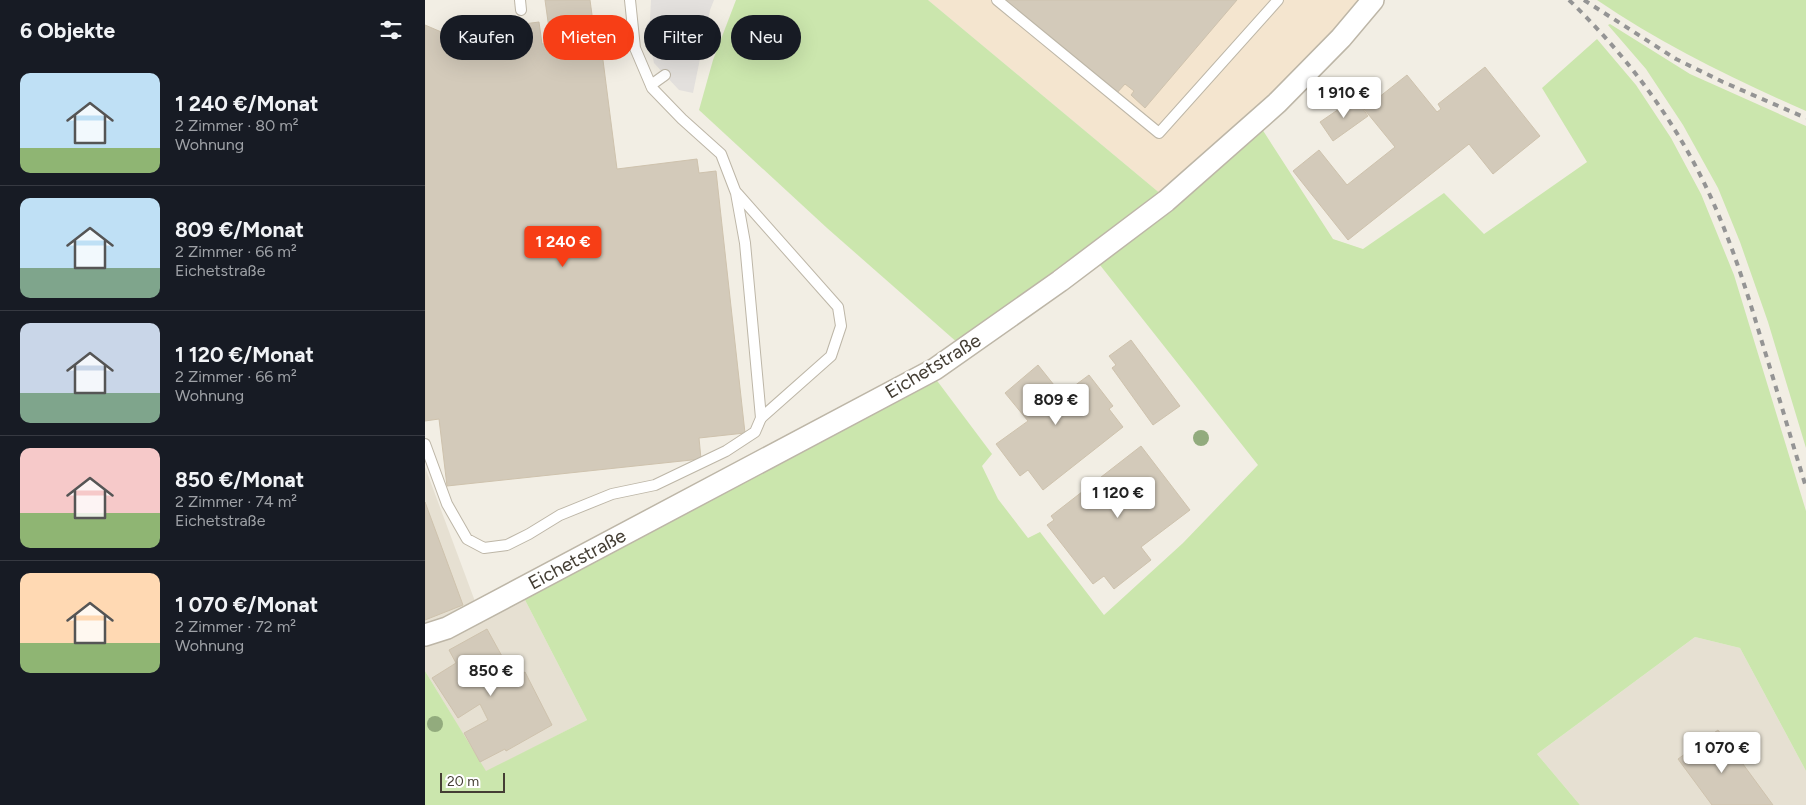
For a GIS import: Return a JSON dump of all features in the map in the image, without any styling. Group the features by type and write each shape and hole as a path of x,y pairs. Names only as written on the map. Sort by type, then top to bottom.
{"street":[{"name":"Eichetstraße","path":"425,635 447,628 935,369 1060,281 1166,201 1277,103 1341,38 1373,0"}],"lane":[{"path":"630,0 635,48 651,85 682,119 721,154 736,193 745,243 761,418"},
{"path":"997,0 1159,133 1278,0"},
{"path":"651,85 665,75"},
{"path":"425,444 447,504 467,539 484,548 507,545 560,515 612,494 655,485 726,451 755,432 761,418 831,356 841,326 838,307 736,193"}],"shaded area":[{"path":"651,0 714,0 709,15 650,15"},
{"path":"928,0 1363,0 1306,64 1162,195"},
{"path":"653,60 700,60 693,93 679,90"},
{"path":"425,467 476,604 524,598 587,720 486,772 425,671"},
{"path":"1695,637 1740,648 1806,771 1806,805 1580,805 1537,754"}],"green space":[{"path":"736,0 928,0 1162,195 959,344 827,228 699,110 713,60 721,60 721,39"},
{"path":"1597,0 1806,0 1806,111 1699,60 1647,32"},
{"path":"1610,24 1690,74 1806,126 1806,448 1768,322 1740,242 1718,188 1683,125 1646,69 1608,25"},
{"path":"1597,39 1636,85 1671,138 1701,194 1734,275 1806,511 1806,771 1740,648 1695,637 1537,754 1580,805 425,805 425,671 486,771 587,720 524,598 935,378 992,454 982,466 998,499 1028,538 1040,532 1104,615 1183,543 1258,465 1096,260 1262,129 1333,239 1363,249 1444,193 1484,234 1587,162 1542,88"}],"building":[{"path":"545,0 590,0 592,15 547,15"},
{"path":"1004,0 1237,0 1145,108 1131,95 1134,91 1125,84 1116,94"},
{"path":"539,22 543,60 603,60 617,169 697,159 699,173 716,171 745,433 699,438 701,459 447,486 439,419 425,421 425,25 440,31 440,60 533,60 533,23"},
{"path":"1485,67 1540,136 1493,174 1469,144 1348,240 1293,171 1319,150 1347,185 1395,147 1364,109 1407,75 1437,112 1441,109 1438,104"},
{"path":"1355,98 1368,116 1333,141 1320,122"},
{"path":"1131,340 1180,406 1153,425 1112,368 1116,365 1109,356"},
{"path":"1038,365 1062,395 1089,375 1113,406 1109,409 1123,427 1043,490 1028,470 1020,476 996,444 1028,421 1005,393"},
{"path":"1141,446 1190,510 1141,547 1151,560 1114,589 1104,576 1093,584 1047,525 1054,520 1051,516"},
{"path":"425,502 463,605 425,620"},
{"path":"487,629 514,678 525,672 552,725 506,751 505,749 480,762 464,733 488,720 480,704 458,718 432,678 456,663 449,650"},
{"path":"1718,730 1773,805 1712,805 1678,759"}],"railway":[{"path":"1569,0 1612,45 1651,94 1685,146 1700,174 1740,271 1806,487"},
{"path":"1584,0 1676,59 1723,82 1806,118"}]}
